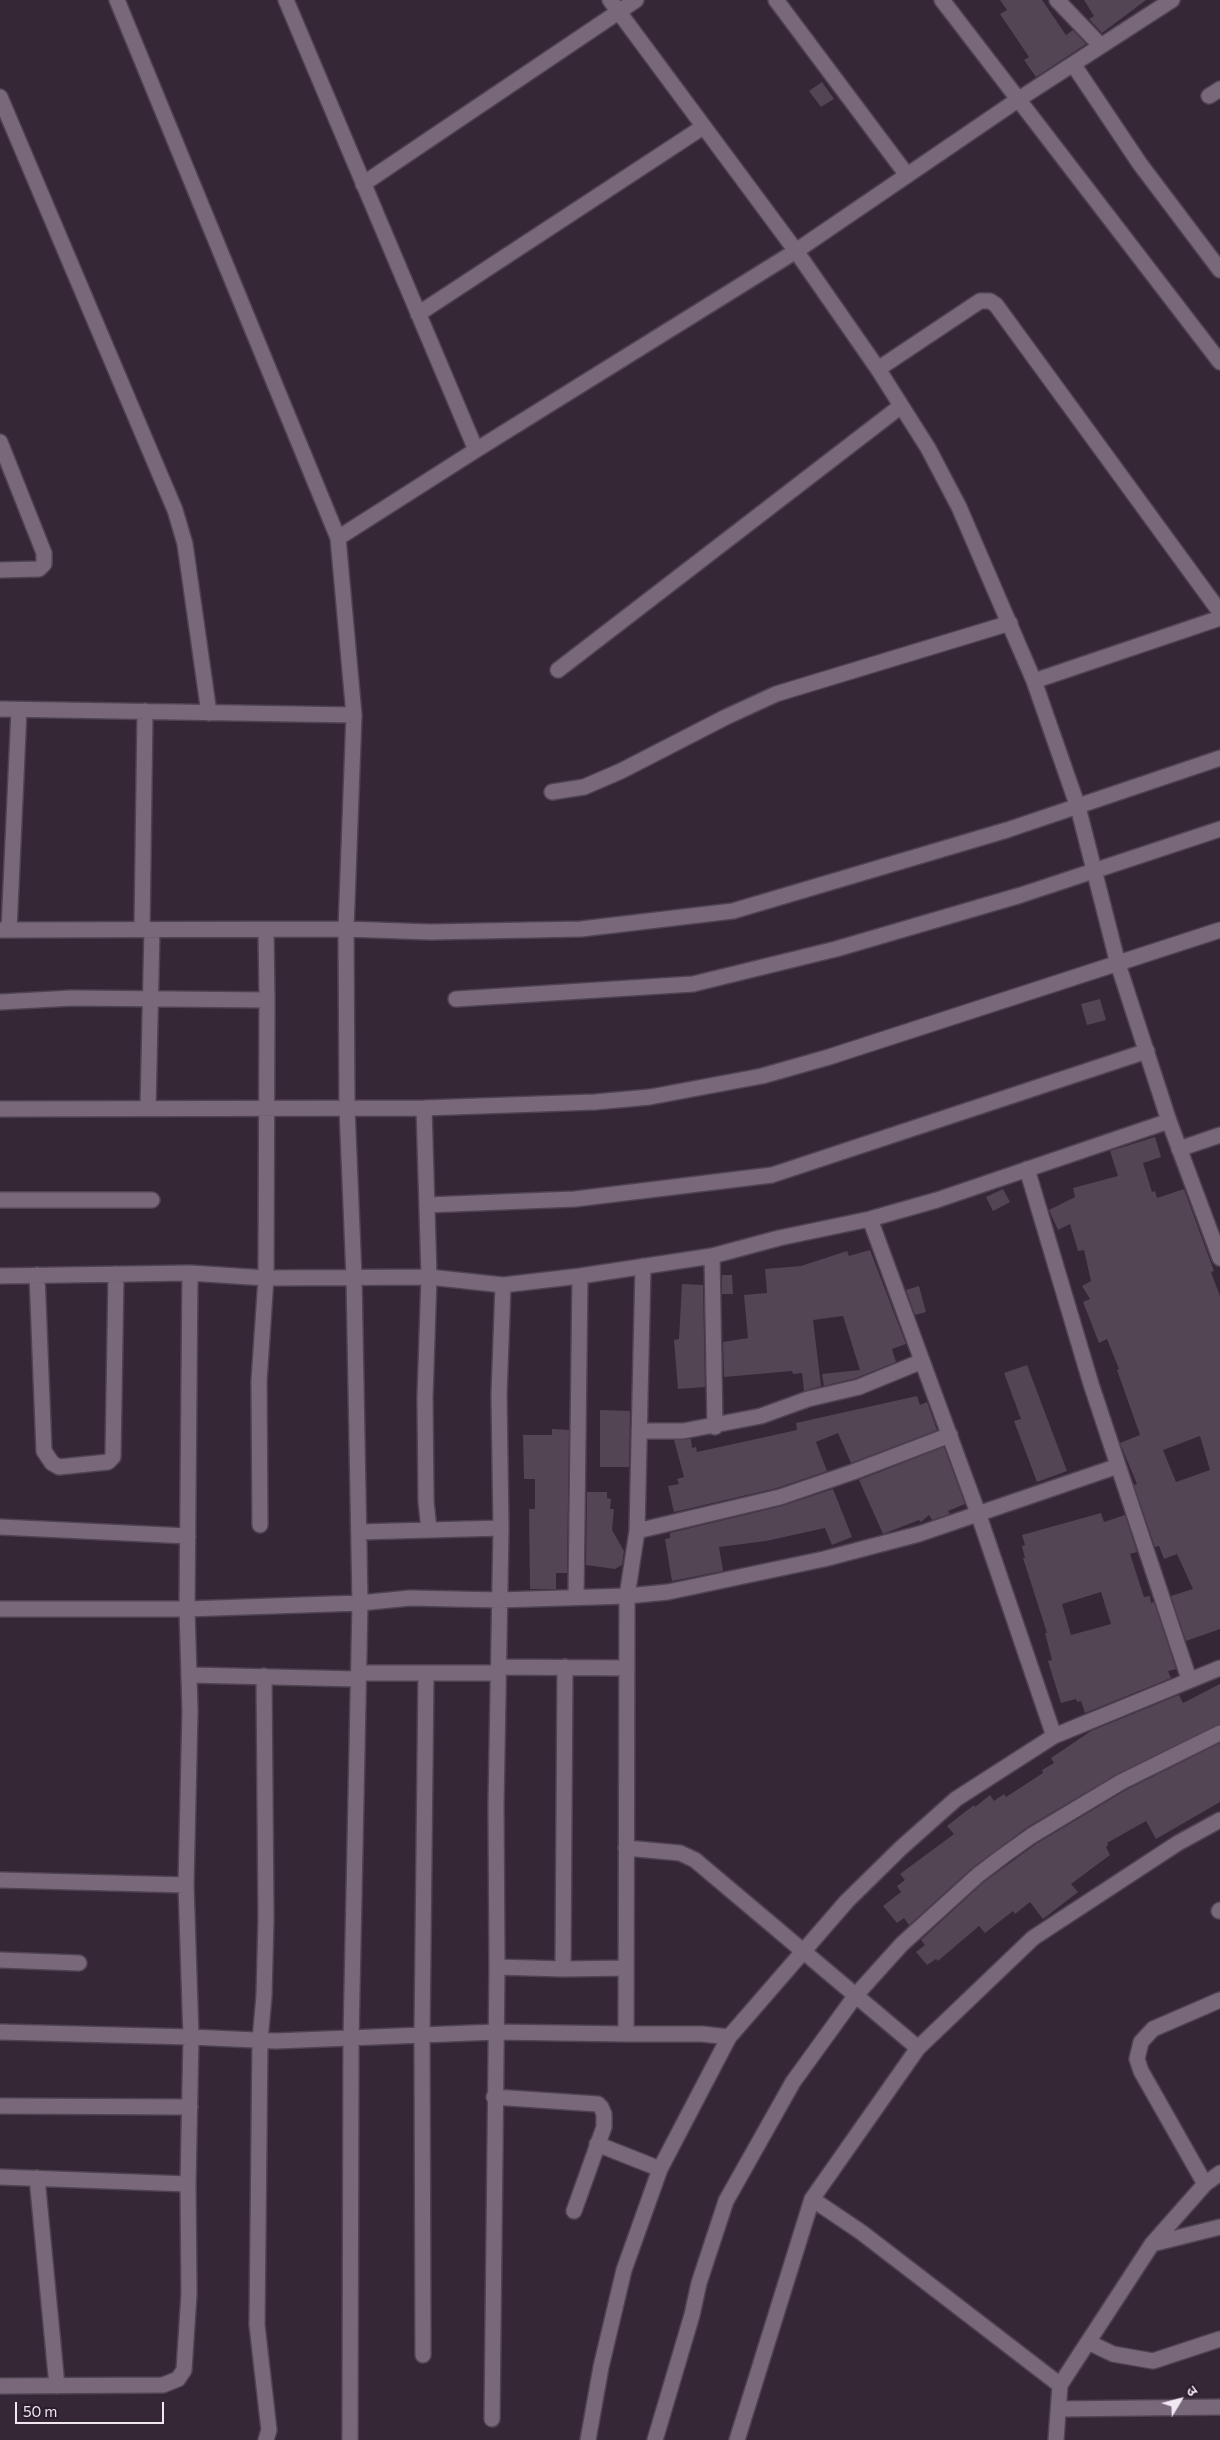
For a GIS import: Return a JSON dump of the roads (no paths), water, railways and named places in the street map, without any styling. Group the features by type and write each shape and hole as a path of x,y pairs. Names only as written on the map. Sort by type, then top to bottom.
{"street":[{"path":"117,0 338,538 354,715 346,929 347,1108 354,1277 360,1603 351,2039 350,2440"},
{"path":"286,0 476,450"},
{"path":"364,184 614,6 636,0"},
{"path":"776,0 907,175"},
{"path":"942,0 1220,362"},
{"path":"1057,0 1101,46"},
{"path":"338,538 796,251 1019,99 1172,0"},
{"path":"614,6 796,251 878,369 928,448 959,507 1034,681 1078,807 1118,964 1169,1121 1220,1258"},
{"path":"1073,64 1140,164 1220,270"},
{"path":"0,97 175,510 185,544 209,713"},
{"path":"418,314 703,126"},
{"path":"878,369 980,301 990,301 996,305 1220,612"},
{"path":"558,670 901,406"},
{"path":"0,442 44,553 44,564 39,569 0,570"},
{"path":"1034,681 1220,618"},
{"path":"552,792 584,787 621,771 726,717 776,694 1010,623"},
{"path":"0,709 354,715"},
{"path":"19,710 4,930 346,929 430,932 581,930 733,911 1078,807 1220,758"},
{"path":"145,712 147,930 151,999 148,1108"},
{"path":"456,999 693,984 836,949 1095,871 1220,829"},
{"path":"260,1525 259,1381 266,1278 266,930"},
{"path":"0,1109 424,1108 595,1102 650,1097 762,1076 1220,930"},
{"path":"0,1002 72,998 267,1000"},
{"path":"427,1205 575,1199 772,1175 1147,1051"},
{"path":"424,1108 429,1277 425,1397 426,1500 429,1530"},
{"path":"0,1276 190,1273 266,1278 429,1277 503,1285 580,1276 712,1256 870,1219 937,1200 1169,1121"},
{"path":"1180,1149 1220,1136"},
{"path":"1027,1169 1118,1466 1189,1679"},
{"path":"0,1200 152,1200"},
{"path":"870,1219 920,1362 978,1513 1054,1736"},
{"path":"712,1256 715,1427"},
{"path":"626,2034 627,1596 637,1530 643,1266"},
{"path":"0,2386 163,2385 178,2379 184,2370 189,2294 188,2184 191,2037 186,1885 189,1676 187,1609 190,1273"},
{"path":"37,1275 44,1451 52,1463 59,1467 108,1462 114,1458 116,1274"},
{"path":"576,1596 580,1276"},
{"path":"492,2419 498,1670 501,1528 499,1395 503,1285"},
{"path":"639,1430 683,1431 715,1427 859,1387 920,1362"},
{"path":"637,1530 780,1497 950,1436"},
{"path":"0,1609 187,1609 360,1603 410,1598 499,1600 576,1596 627,1596 668,1592 824,1559 919,1534 1118,1466"},
{"path":"0,1527 188,1536"},
{"path":"359,1532 501,1528"},
{"path":"189,1676 358,1676 565,1667 626,1668"},
{"path":"563,1969 565,1667"},
{"path":"588,2440 601,2367 624,2270 660,2169 729,2037 853,1894 956,1799 1054,1736 1189,1679 1220,1668"},
{"path":"424,2355 422,2035 426,1673"},
{"path":"264,1676 266,1919 264,1996 260,2040 257,2325 269,2430 266,2440"},
{"path":"655,2440 692,2315 699,2283 726,2201 793,2082 856,1994 902,1944 978,1875 1003,1856 1031,1836 1121,1782 1220,1733"},
{"path":"738,2440 812,2199 918,2048 1033,1938 1178,1843 1220,1820"},
{"path":"626,1848 680,1853 695,1860 918,2048"},
{"path":"0,1880 186,1885"},
{"path":"0,1960 79,1963"},
{"path":"497,1967 626,1968"},
{"path":"1205,2184 1141,2071 1137,2059 1141,2042 1153,2029 1220,2000"},
{"path":"0,2032 276,2041 495,2032 702,2034 729,2037"},
{"path":"494,2097 598,2104 604,2114 604,2127 574,2211"},
{"path":"0,2106 190,2107"},
{"path":"598,2144 660,2169"},
{"path":"1056,2440 1060,2385 1152,2244 1205,2184 1220,2173"},
{"path":"0,2177 188,2184"},
{"path":"37,2178 57,2386"},
{"path":"812,2199 861,2232 1060,2385"},
{"path":"1152,2244 1220,2227"},
{"path":"1088,2342 1112,2354 1153,2361 1220,2339"},
{"path":"1058,2409 1220,2407"}]}
